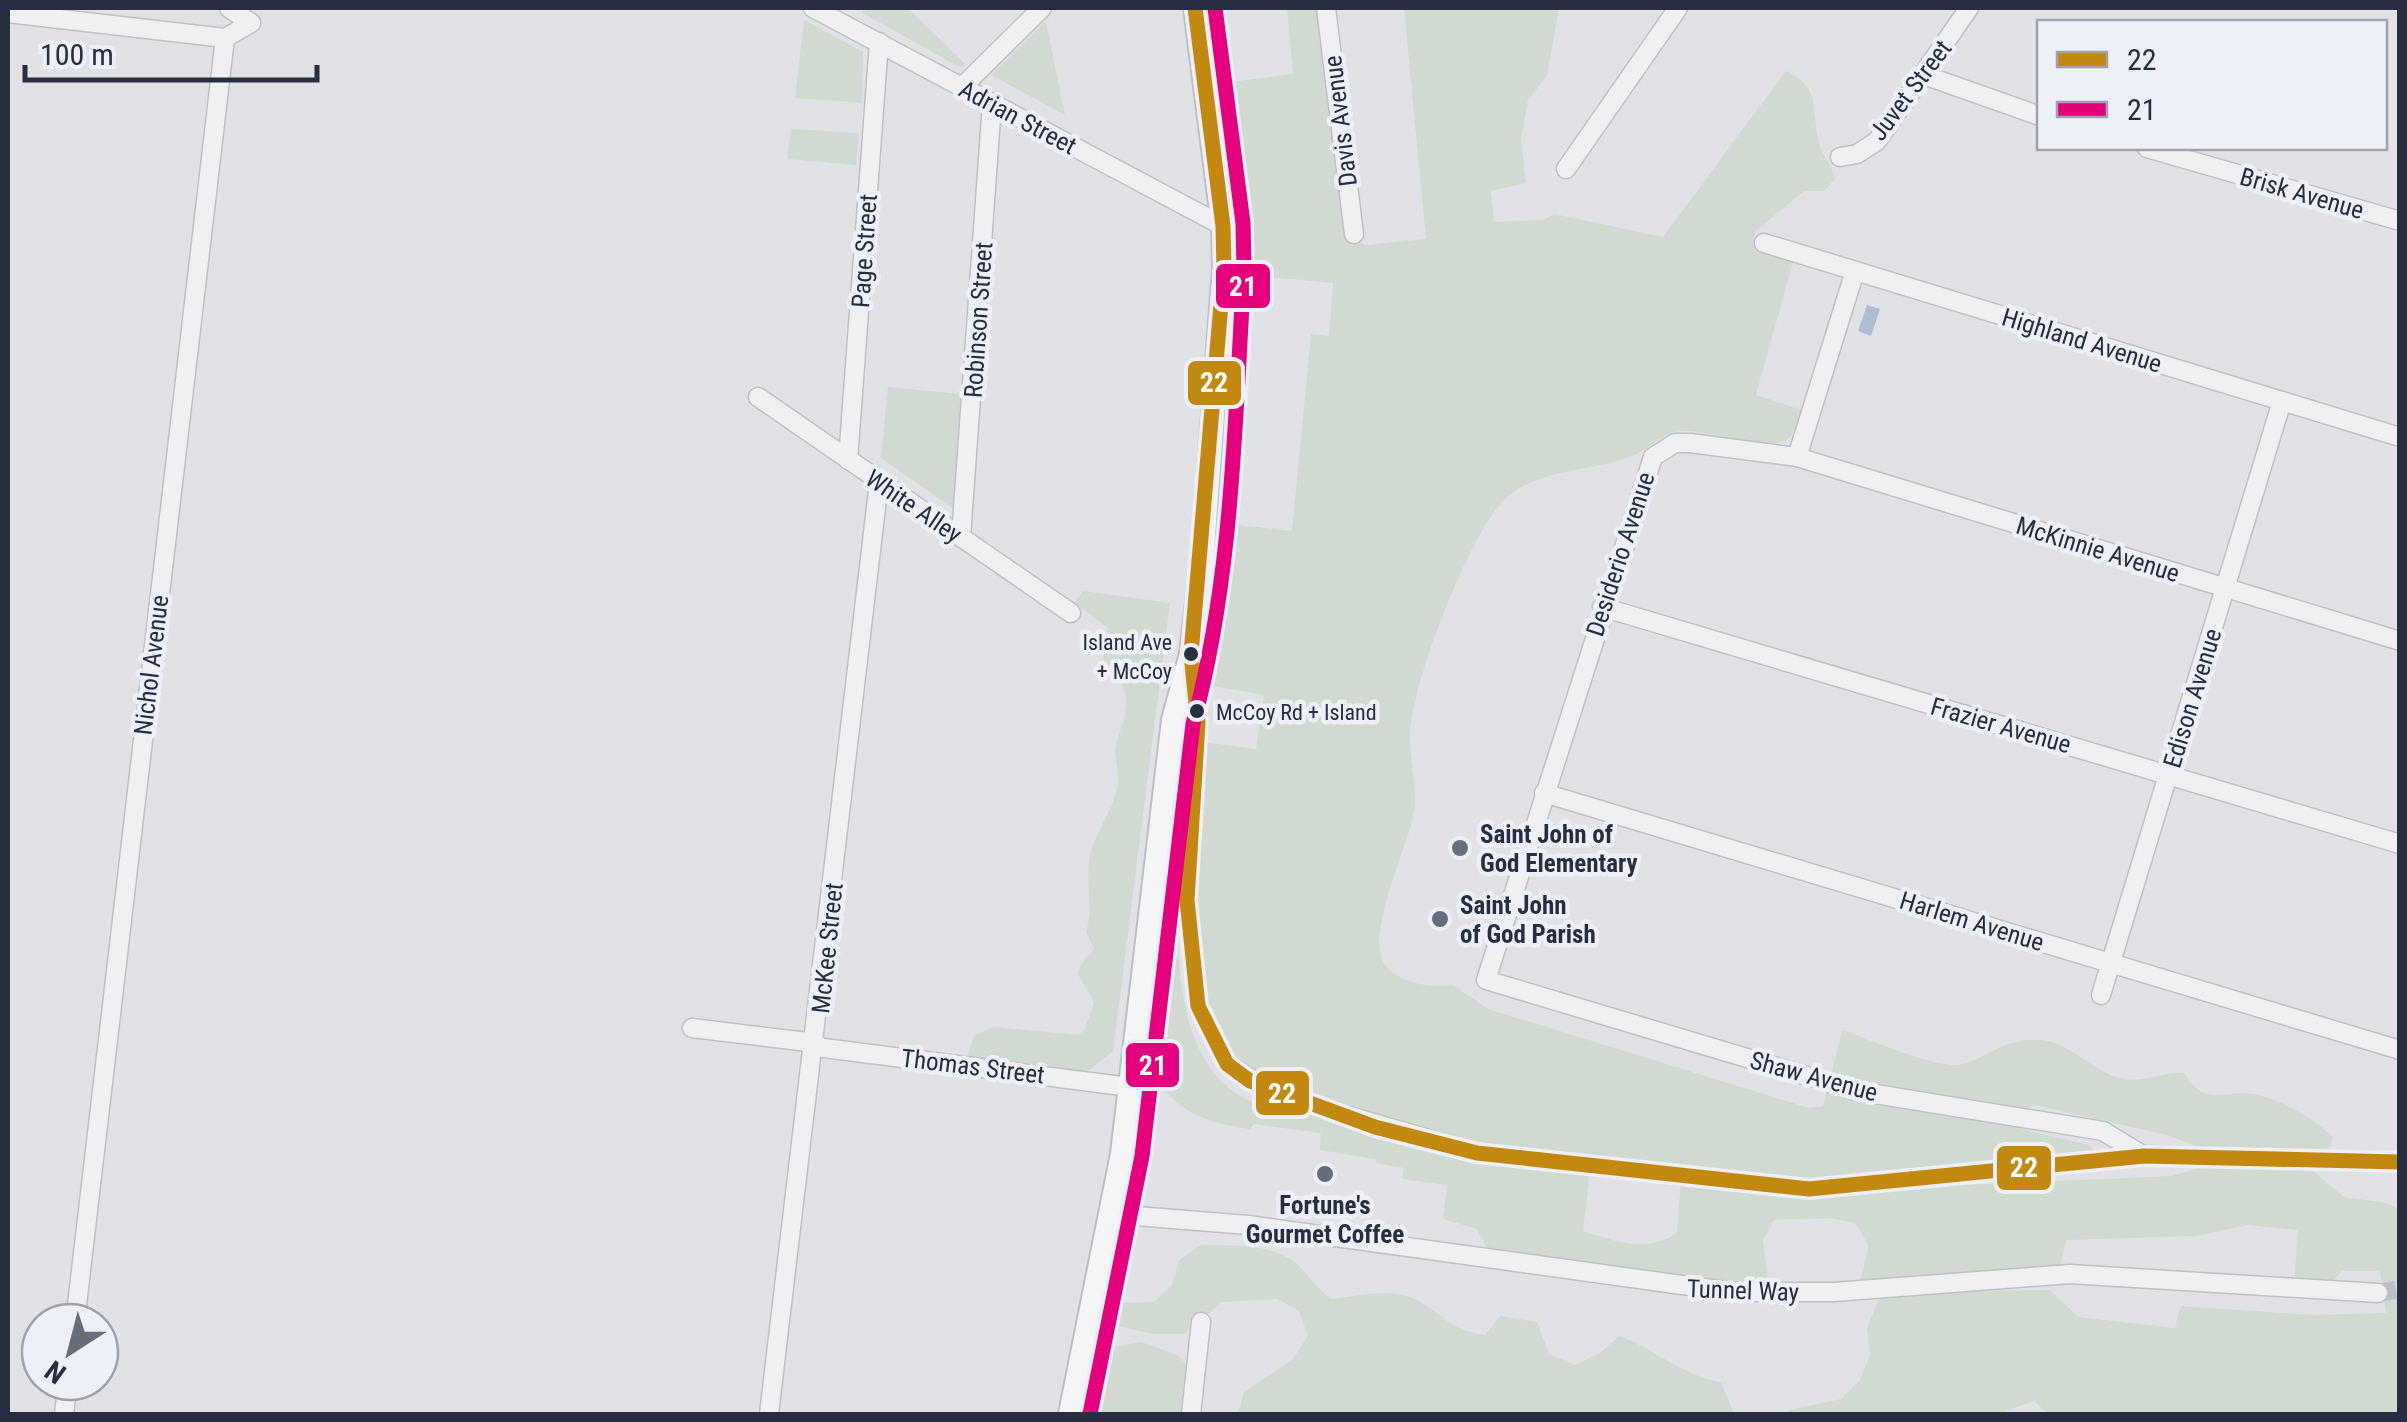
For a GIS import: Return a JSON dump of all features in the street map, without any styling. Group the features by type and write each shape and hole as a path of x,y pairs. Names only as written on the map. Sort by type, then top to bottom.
{"main road":[{"path":"1070,1414 1111,1214 1130,1087 1172,720 1191,654 1210,455 1223,226 1195,8"}],"street":[{"path":"229,8 252,16"},
{"name":"Adrian Street","path":"813,8 1223,226"},
{"path":"962,87 1042,8"},
{"name":"Davis Avenue","path":"1326,8 1354,234"},
{"path":"1566,169 1678,8"},
{"name":"Juvet Street","path":"1840,157 1857,154 1876,141 1969,8"},
{"path":"8,13 78,14 225,38 252,16"},
{"name":"Nichol Avenue","path":"77,1302 225,38"},
{"name":"Page Street","path":"848,460 878,42"},
{"path":"1924,75 2037,115"},
{"name":"Robinson Street","path":"961,537 992,103"},
{"name":"Brisk Avenue","path":"2154,150 2400,221"},
{"name":"Highland Avenue","path":"1764,243 2400,438"},
{"path":"1797,457 1855,271"},
{"name":"White Alley","path":"758,398 1071,613"},
{"name":"Edison Avenue","path":"2102,994 2282,402"},
{"name":"Desiderio Avenue","path":"1486,980 1602,607 1653,458 1662,448 1690,443 1797,457"},
{"name":"McKinnie Avenue","path":"1797,457 2400,641"},
{"name":"McKee Street","path":"769,1414 816,1046 880,482"},
{"name":"Frazier Avenue","path":"1602,607 2400,844"},
{"path":"1191,654 1198,724 1187,900 1198,1006 1212,1041 1227,1064 1280,1096 1477,1154 1809,1189 2144,1156 2400,1162"},
{"name":"Harlem Avenue","path":"1544,793 2400,1050"},
{"name":"Shaw Avenue","path":"1486,980 1857,1091 2103,1131 2144,1156"},
{"name":"Thomas Street","path":"692,1028 1130,1087"},
{"name":"Tunnel Way","path":"1111,1214 1248,1225 1732,1292 1834,1292 2070,1274 2145,1276 2322,1293 2378,1293"},
{"path":"1192,1414 1201,1322"}],"shaded area":[{"path":"866,8 908,8 965,64 961,68 861,12"},
{"path":"1287,8 1319,8 1351,238 1366,245 1426,239 1404,8 1559,8 1547,76 1528,100 1521,140 1526,183 1491,191 1494,222 1543,220 1554,214 1663,237 1786,71 1810,92 1819,144 1835,179 1824,191 1804,191 1755,232 1753,245 1794,258 1756,395 1807,412 1790,438 1778,443 1752,444 1678,431 1618,461 1530,483 1514,491 1487,522 1444,614 1413,711 1410,744 1415,807 1380,933 1380,950 1390,970 1416,983 1453,985 1488,1009 1809,1108 1823,1106 1842,1030 1912,1056 1953,1065 2013,1043 2051,1042 2124,1079 2184,1073 2193,1085 2210,1095 2251,1093 2272,1099 2309,1118 2333,1137 2328,1153 2223,1156 2167,1135 2034,1105 2021,1112 2020,1129 2089,1145 2100,1157 1811,1190 1486,1154 1293,1100 1236,1066 1205,1022 1193,870 1202,742 1256,749 1264,695 1201,684 1197,654 1211,522 1292,531 1311,334 1329,336 1333,283 1227,273 1209,85 1293,74"},
{"path":"804,20 863,52 862,103 795,98"},
{"path":"1046,21 1065,115 991,75"},
{"path":"791,129 859,133 856,165 787,159"},
{"path":"888,387 962,394 954,509 881,458"},
{"path":"1083,591 1170,603 1113,1051 1090,1070 1077,1072 966,1058 975,1035 994,1027 1079,1035 1094,1003 1079,977 1081,966 1094,949 1086,932 1090,856 1116,792 1115,749 1126,700 1120,681 1103,659 1108,628 1075,603"},
{"path":"1175,877 1178,950 1189,1022 1202,1054 1221,1081 1249,1101 1288,1112 1293,1103 1590,1172 1583,1231 1619,1242 1653,1243 1677,1233 1681,1180 1915,1187 2172,1176 2225,1160 2305,1165 2344,1197 2388,1203 2399,1210 2399,1414 2048,1414 2034,1401 1998,1414 1786,1414 1789,1410 1841,1399 1860,1380 1870,1355 1867,1327 1882,1292 2050,1290 2078,1317 2175,1328 2181,1306 2313,1315 2386,1313 2380,1271 2342,1271 2326,1289 2294,1284 2298,1230 2248,1225 2196,1236 2066,1240 2060,1270 1859,1285 1869,1246 1855,1223 1830,1218 1774,1220 1763,1241 1769,1288 1491,1256 1477,1229 1443,1219 1447,1185 1402,1179 1404,1168 1376,1163 1376,1159 1320,1150 1321,1133 1254,1124 1250,1129 1204,1118 1174,1100 1156,1075 1148,1045 1147,1011 1163,896"},
{"path":"1201,1245 1276,1252 1297,1264 1331,1299 1375,1294 1407,1296 1473,1333 1485,1335 1500,1316 1537,1322 1549,1354 1575,1365 1600,1353 1619,1336 1694,1374 1721,1382 1734,1414 1238,1414 1244,1392 1292,1360 1308,1336 1299,1311 1277,1299 1222,1302 1184,1334 1154,1334 1113,1325 1122,1303 1154,1302 1172,1285 1179,1260"},
{"path":"1141,1342 1179,1356 1194,1375 1188,1414 1075,1414 1086,1352"}],"water":[{"path":"1867,305 1880,309 1871,336 1858,331"}],"tunnel":[{"path":"2378,1293 2400,1289"}],"transit line":[{"name":"22","path":"1195,8 1223,226 1224,269 1191,654 1198,723 1187,900 1198,1006 1227,1064 1250,1081 1375,1127 1477,1153 1809,1189 2144,1156 2400,1162"},
{"name":"21","path":"1090,1414 1142,1156 1193,724 1217,612 1230,498 1244,269 1243,223 1215,8"}],"place":[{"name":"Island Ave + McCoy","path":"1191,654"},
{"name":"McCoy Rd + Island","path":"1197,711"},
{"name":"Saint John of God Elementary","path":"1460,848"},
{"name":"Saint John of God Parish","path":"1440,919"},
{"name":"Fortune's Gourmet Coffee","path":"1325,1174"}]}
